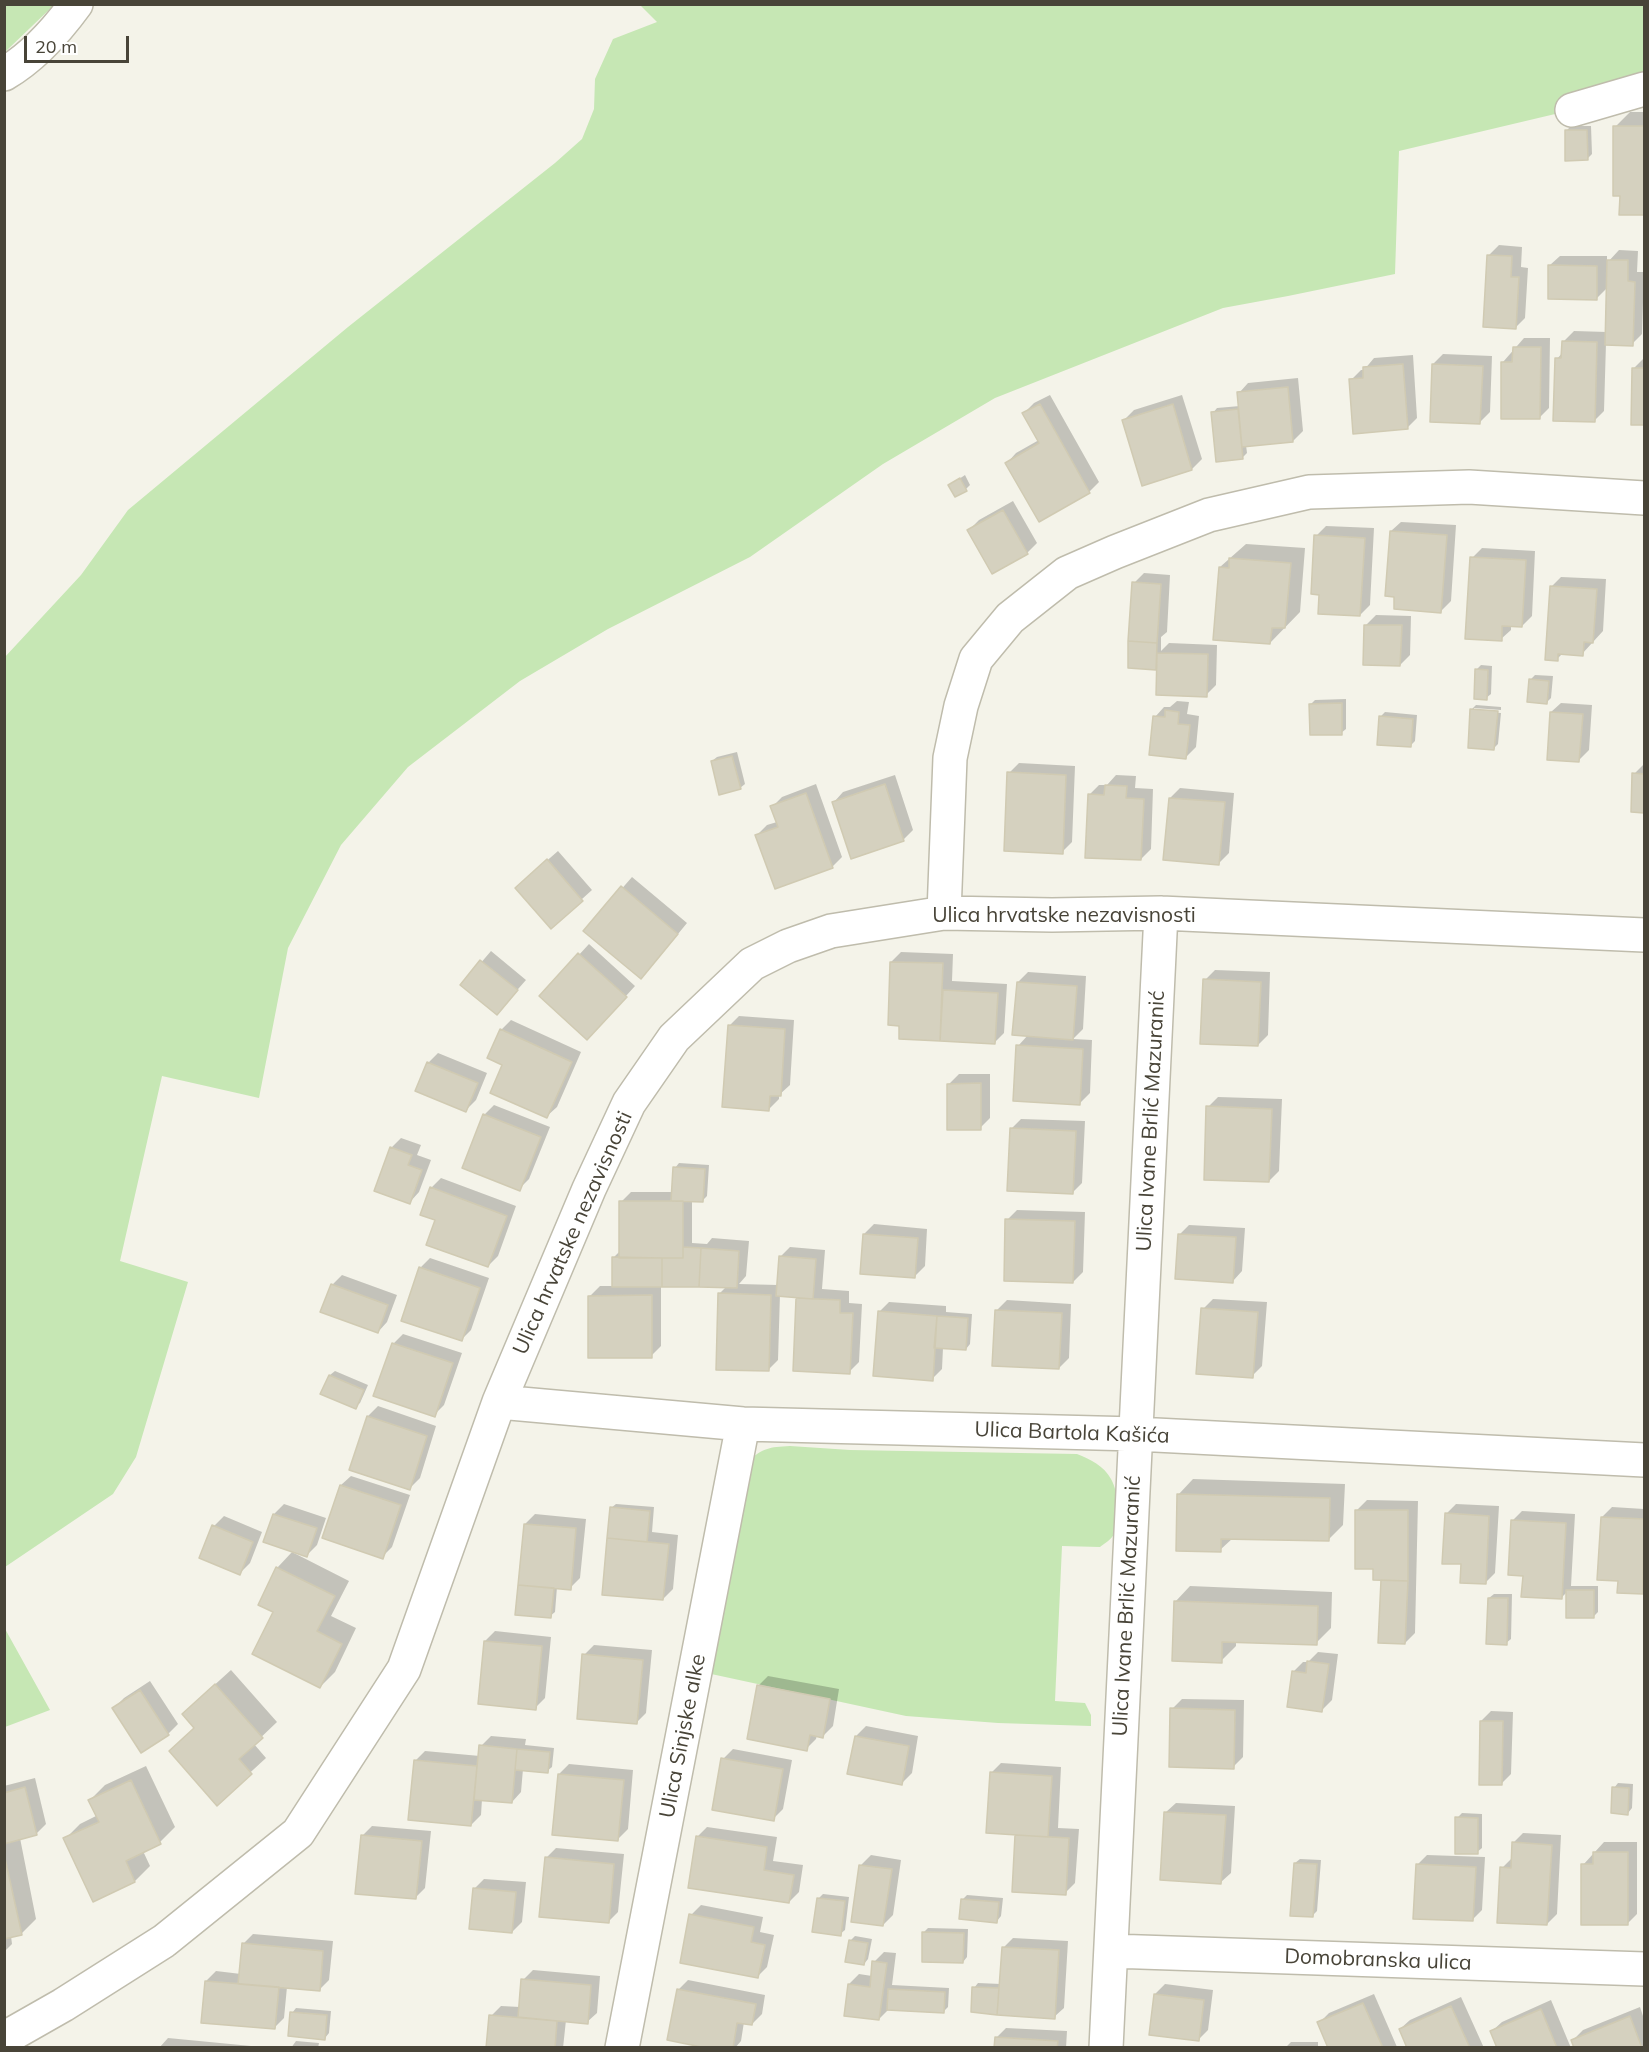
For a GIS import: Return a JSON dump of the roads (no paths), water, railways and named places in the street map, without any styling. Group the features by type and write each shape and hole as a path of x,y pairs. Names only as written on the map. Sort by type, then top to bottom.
{"street":[{"path":"4,74 14,68 60,26 76,4"},
{"path":"1572,110 1644,89"},
{"path":"944,913 950,758 961,706 976,659 1010,618 1068,573 1209,515 1309,492 1469,487 1644,498"},
{"name":"Ulica hrvatske nezavisnosti","path":"9,2039 164,1941 298,1833 404,1669 499,1402 589,1189 629,1103 674,1038 752,964 789,946 831,931 944,913 1052,915 1161,913 1644,935"},
{"name":"Ulica Ivane Brlić Mazuranić","path":"1106,2048 1161,913"},
{"name":"Ulica Bartola Kašića","path":"499,1402 743,1424 1136,1434 1644,1460"},
{"name":"Ulica Sinjske alke","path":"622,2048 743,1424"},
{"name":"Domobranska ulica","path":"1111,1951 1644,1969"}]}
